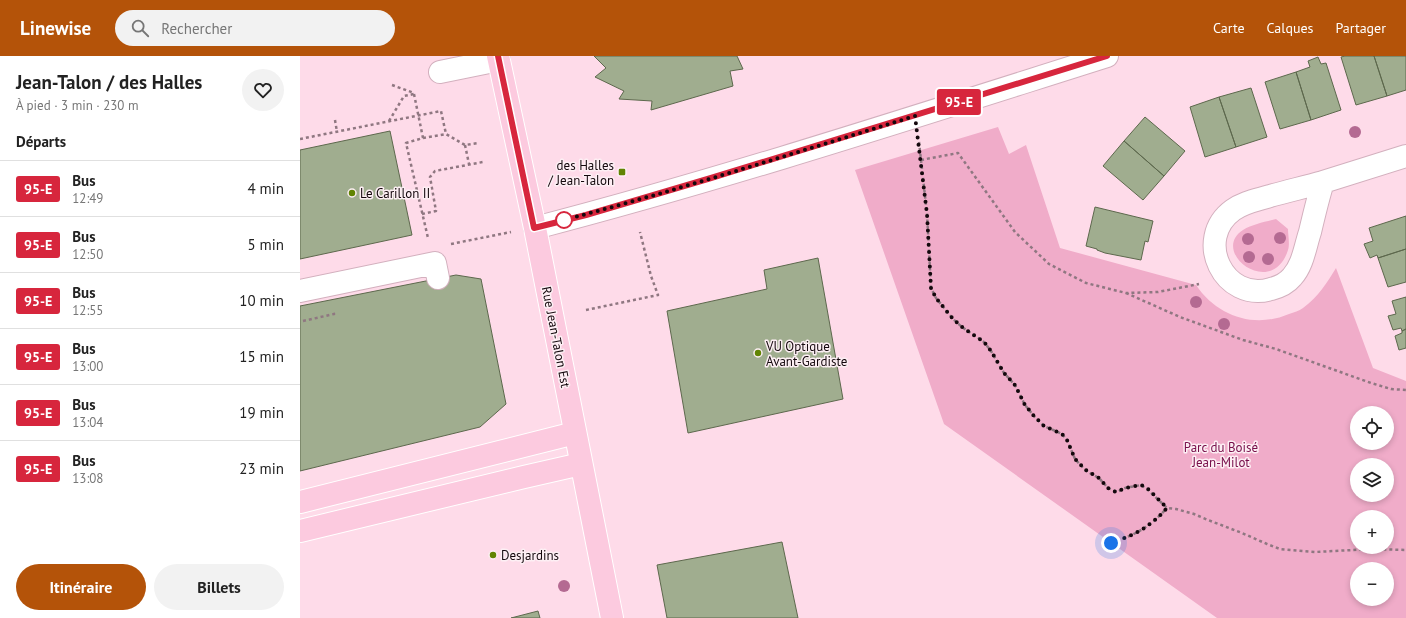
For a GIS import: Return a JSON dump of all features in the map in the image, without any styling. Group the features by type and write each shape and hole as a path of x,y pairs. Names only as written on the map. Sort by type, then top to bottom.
{"main road":[{"name":"Rue Jean-Talon Est","path":"499,58 612,618"},
{"path":"300,502 575,433"},
{"path":"300,531 524,476 581,464"}],"street":[{"path":"534,228 586,215 711,178 1107,56"},
{"path":"440,72 499,58"},
{"path":"1323,182 1300,265 1292,277 1280,286 1266,291 1251,290 1237,285 1226,276 1218,263 1214,249 1216,234 1222,220 1233,210 1246,203 1323,182 1406,156"},
{"path":"300,292 435,264 438,278"}],"path":[{"path":"392,85 414,94"},
{"path":"414,94 423,138"},
{"path":"388,122 404,96 414,94"},
{"path":"300,140 441,111 446,134"},
{"path":"915,116 927,214 931,288 936,298 953,319 984,342 1004,373 1015,385 1025,405 1044,426 1062,434 1067,440 1075,459 1086,470 1099,478 1108,488 1116,492 1125,488 1141,485 1147,488 1167,508 1194,514 1280,549 1315,552 1372,549 1406,550"},
{"path":"335,120 337,132"},
{"path":"428,242 406,143 446,134 465,145 479,143"},
{"path":"465,145 469,164"},
{"path":"921,160 958,153 1015,232 1049,264 1086,284 1126,293 1180,317 1371,383 1391,389 1406,390"},
{"path":"422,214 436,211 430,177 435,170 483,162"},
{"path":"586,310 658,295 651,276 640,232"},
{"path":"1126,293 1158,292 1199,284"},
{"path":"303,321 318,317"},
{"path":"1111,543 1144,529 1156,520 1167,508"}],"green space":[{"name":"Parc du Boisé Jean-Milot","path":"998,127 1009,154 1026,145 1060,248 1196,285 1214,305 1237,317 1250,320 1276,318 1301,309 1318,294 1336,268 1373,368 1406,381 1406,618 1217,618 944,424 855,170"},
{"path":"1276,219 1288,229 1289,248 1280,264 1269,271 1258,271 1247,267 1238,259 1233,249 1235,239 1243,230 1247,228 1259,223"}],"building":[{"path":"594,56 737,56 743,69 730,71 733,86 651,110 652,101 619,99 624,91 595,77 606,68"},
{"path":"1374,56 1387,96 1356,105 1341,57"},
{"path":"1374,56 1406,56 1406,90 1387,96"},
{"path":"1318,57 1321,64 1326,63 1341,110 1311,120 1296,72 1310,67 1308,61"},
{"path":"1296,72 1311,120 1280,129 1265,82"},
{"path":"1251,88 1267,137 1236,147 1219,97"},
{"path":"1219,97 1236,147 1205,157 1190,107"},
{"path":"1145,117 1185,151 1164,176 1124,141"},
{"name":"Le Carillon II","path":"390,131 412,235 300,259 300,150"},
{"path":"1124,141 1164,176 1143,200 1103,166"},
{"path":"1095,207 1153,221 1148,242 1145,241 1141,260 1105,253 1086,246"},
{"path":"1406,216 1406,249 1378,258 1377,255 1370,258 1364,244 1373,241 1369,228"},
{"path":"1406,249 1406,282 1388,287 1378,258"},
{"path":"818,258 843,399 688,433 667,311 767,289 764,270"},
{"path":"456,275 481,279 506,404 480,427 300,471 300,306"},
{"path":"1406,297 1406,329 1402,331 1401,328 1393,330 1388,316 1396,314 1392,301"},
{"path":"1406,329 1406,348 1399,350 1395,336 1402,333 1402,331"},
{"path":"782,542 798,618 667,618 657,565"},
{"path":"538,611 540,618 511,618"}],"bus line":[{"name":"95-E","path":"498,56 534,228 586,215 711,178 1107,56"}],"place":[{"name":"des Halles / Jean-Talon","path":"622,172"},
{"name":"Le Carillon II","path":"352,193"},
{"name":"VU Optique Avant-Gardiste","path":"758,353"},
{"name":"Desjardins","path":"493,555"}],"route":[{"path":"564,220 560,221 586,215 915,116 927,214 929,275 931,288 936,298 953,319 984,342 1004,373 1015,385 1025,405 1044,426 1062,434 1067,440 1075,459 1086,470 1099,478 1108,488 1116,492 1125,488 1141,485 1147,488 1167,508 1156,520 1144,529 1111,543"}]}
